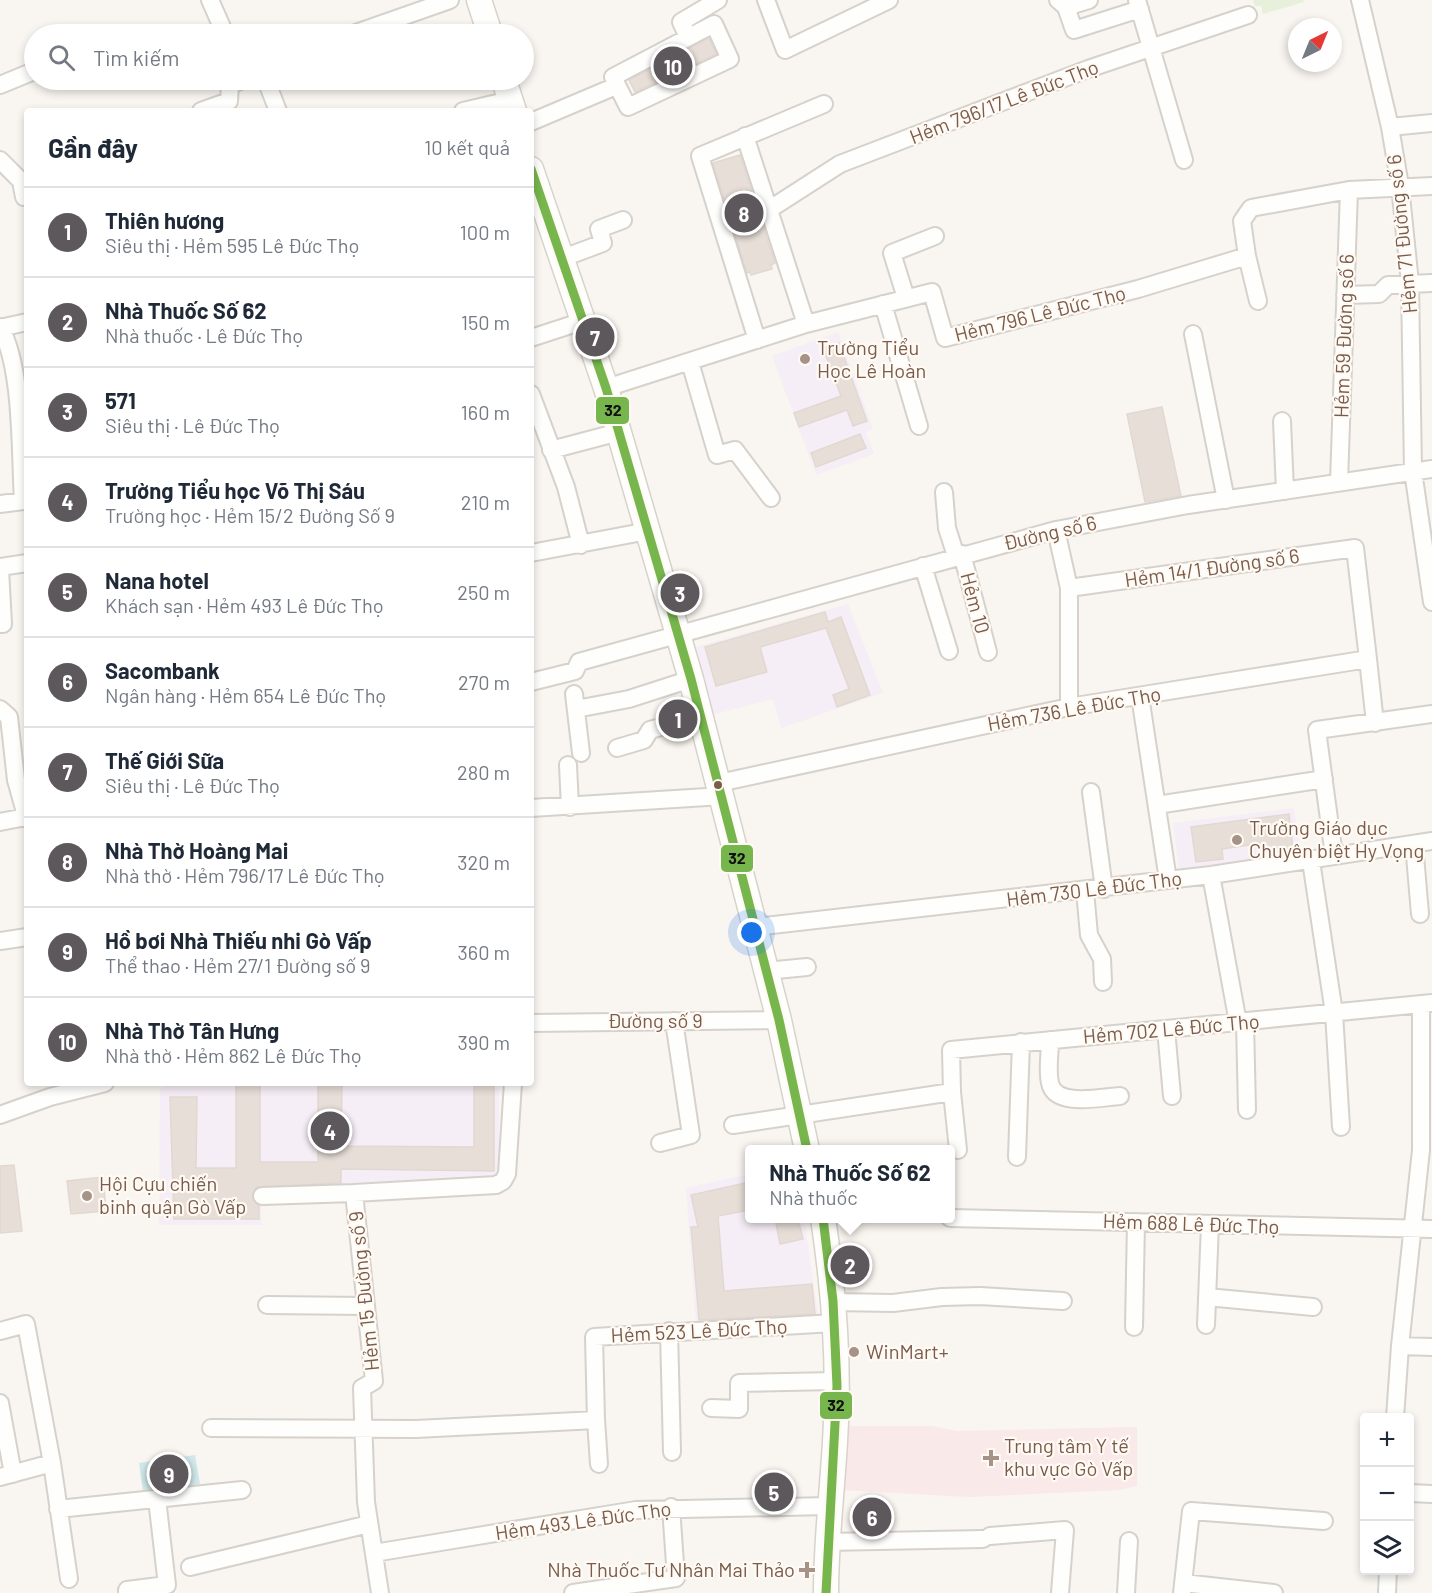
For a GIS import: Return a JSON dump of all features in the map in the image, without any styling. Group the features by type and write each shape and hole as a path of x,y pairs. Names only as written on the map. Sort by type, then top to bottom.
{"main road":[{"path":"478,0 486,24"},
{"path":"534,194 606,388 691,679 779,1020 806,1145"},
{"path":"824,1223 833,1313 836,1441 826,1542 826,1593"}],"street":[{"path":"210,0 221,24"},
{"path":"382,24 450,0"},
{"path":"766,0 785,50 890,0"},
{"path":"1089,0 1062,4 1074,30 1139,4 1184,160"},
{"name":"Hẻm 71 Đường số 6","path":"1360,0 1390,127 1400,186 1410,283 1413,471 1432,602"},
{"path":"688,37 681,22 716,1"},
{"name":"Hẻm 796/17 Lê Đức Thọ","path":"770,209 840,164 1088,69 1248,15"},
{"path":"714,24 730,59 628,106 616,86 613,77 714,24"},
{"path":"0,85 24,75"},
{"path":"534,121 616,86"},
{"path":"230,90 231,106"},
{"path":"270,90 277,108"},
{"path":"473,108 509,97"},
{"path":"757,340 700,156 824,104"},
{"path":"1390,127 1432,123"},
{"path":"745,136 806,324"},
{"path":"0,160 21,182 24,197"},
{"path":"1258,301 1247,256 1242,221 1251,208 1349,190 1432,186"},
{"name":"Hẻm 59 Đường số 6","path":"1339,482 1349,190"},
{"path":"560,260 603,243 599,229 623,220"},
{"path":"906,298 892,254 935,236"},
{"name":"Hẻm 796 Lê Đức Thọ","path":"606,388 806,324 932,292 945,338 1138,289 1247,256"},
{"path":"1345,295 1379,294 1388,285 1432,283"},
{"path":"883,304 919,426"},
{"path":"534,337 583,321"},
{"path":"0,504 23,501 21,376 8,341 0,328 24,323"},
{"path":"1193,334 1226,500"},
{"path":"690,362 717,455 735,450 771,498"},
{"path":"534,402 566,487 581,545"},
{"path":"1282,421 1285,491"},
{"path":"551,450 619,432"},
{"name":"Đường số 6","path":"534,681 575,671 579,662 1056,530 1188,505 1432,469"},
{"name":"Hẻm 10","path":"944,492 946,528 959,555 988,652"},
{"path":"1056,530 1069,588 1069,707"},
{"path":"534,553 648,531"},
{"name":"Hẻm 14/1 Đường số 6","path":"1069,588 1355,548 1368,659"},
{"path":"0,624 3,624 0,568 24,564"},
{"path":"923,566 949,651"},
{"path":"1368,659 1375,723"},
{"name":"Hẻm 736 Lê Đức Thọ","path":"534,808 570,807 721,789 1069,707 1368,659"},
{"path":"581,753 575,701 629,699 691,679"},
{"path":"1140,696 1168,880"},
{"path":"0,709 9,717 16,780 24,808"},
{"path":"1334,856 1317,730 1432,714"},
{"path":"617,747 644,740 650,730 700,716"},
{"path":"568,765 570,807"},
{"path":"1157,805 1324,779"},
{"path":"1091,792 1104,889"},
{"path":"0,822 24,818"},
{"name":"Hẻm 730 Lê Đức Thọ","path":"755,927 1104,889 1311,861 1432,841"},
{"path":"1414,844 1420,914"},
{"path":"1311,861 1334,1013 1341,1127"},
{"path":"1211,875 1241,1023 1247,1110"},
{"path":"1085,891 1089,935 1102,959 1102,982"},
{"path":"0,941 24,937"},
{"path":"766,971 807,967"},
{"path":"1395,1413 1413,1228 1426,1150 1427,1003"},
{"name":"Hẻm 702 Lê Đức Thọ","path":"958,1150 952,1092 951,1050 1427,1003"},
{"name":"Đường số 9","path":"534,1023 779,1020"},
{"path":"660,1143 692,1135 674,1021"},
{"path":"1166,1029 1172,1096"},
{"path":"1050,1040 1050,1083 1053,1092 1074,1099 1120,1096"},
{"path":"1017,1157 1021,1042"},
{"path":"0,1115 50,1097 93,1086"},
{"name":"Hẻm 15 Đường số 9","path":"380,1593 369,1524 362,1428 362,1388 374,1381 354,1193 496,1185 502,1181 507,1174 513,1086"},
{"path":"733,1125 952,1092"},
{"path":"262,1196 354,1193"},
{"name":"Hẻm 688 Lê Đức Thọ","path":"955,1218 1432,1229"},
{"path":"1134,1327 1136,1222"},
{"path":"1206,1325 1210,1224"},
{"name":"Hẻm 523 Lê Đức Thọ","path":"596,1420 594,1337 833,1313 942,1297 980,1296 1063,1301"},
{"path":"1207,1298 1313,1307"},
{"path":"267,1305 366,1306"},
{"path":"0,1331 26,1324 52,1463 69,1579"},
{"path":"669,1331 672,1452"},
{"path":"1400,1346 1432,1347"},
{"path":"711,1408 739,1409 739,1383 835,1381"},
{"path":"0,1402 7,1475 52,1463"},
{"path":"211,1428 416,1429 596,1420 599,1464"},
{"path":"58,1509 242,1490"},
{"path":"1414,1493 1432,1494"},
{"path":"128,1593 127,1590 167,1585 157,1499"},
{"name":"Hẻm 493 Lê Đức Thọ","path":"374,1553 636,1510 671,1507 829,1506"},
{"path":"573,1593 676,1578 671,1507"},
{"path":"1274,1593 1182,1588 1191,1511 1324,1521"},
{"path":"190,1567 369,1524"},
{"path":"826,1542 987,1538 1065,1530 1060,1593"},
{"path":"1126,1593 1129,1541"},
{"path":"1387,1593 1388,1575"}],"shaded area":[{"path":"838,332 873,429 866,432 874,454 816,475 772,356"},
{"path":"848,604 883,693 781,728 773,699 708,716 692,648"},
{"name":"Trường Giáo dục Chuyên biệt Hy Vọng","path":"1294,808 1300,856 1179,871 1173,823"},
{"path":"164,1086 499,1086 499,1174 493,1179 260,1193 262,1225 159,1225 160,1089"},
{"path":"745,1175 745,1223 805,1223 819,1320 696,1325 686,1188"},
{"name":"Trung tâm Y tế khu vực Gò Vấp","path":"846,1426 931,1426 958,1431 1137,1427 1137,1486 1119,1490 970,1497 844,1490"}],"green space":[{"path":"1253,0 1303,0 1304,2 1263,14 1261,6 1255,6"}],"water":[{"path":"195,1455 200,1484 143,1492 139,1463"}],"building":[{"path":"709,38 716,54 635,92 629,80"},
{"path":"740,155 775,263 771,265 772,269 751,275 750,272 747,273 713,163"},
{"path":"839,343 867,421 853,426 847,410 799,427 794,413 841,396 823,348"},
{"path":"1162,407 1181,496 1145,502 1127,414"},
{"path":"860,434 866,448 816,467 811,453"},
{"path":"825,612 828,622 841,617 870,695 837,707 833,695 849,689 826,628 760,647 767,672 716,686 705,647"},
{"path":"1289,814 1293,849 1265,853 1263,843 1222,849 1223,859 1196,862 1191,827"},
{"path":"236,1086 260,1086 260,1162 318,1162 318,1086 342,1086 341,1146 474,1147 474,1086 494,1086 494,1171 341,1169 341,1183 257,1187 252,1197 259,1206 259,1219 174,1219 170,1097 197,1097 196,1168 236,1168"},
{"path":"14,1165 22,1231 0,1233 0,1166"},
{"name":"Hội Cựu chiến binh quận Gò Vấp","path":"103,1177 106,1211 71,1214 67,1181"},
{"path":"745,1183 745,1211 718,1216 724,1291 812,1284 815,1314 699,1320 691,1227 698,1227 691,1195"},
{"path":"776,1223 799,1223 803,1239 780,1244"},
{"path":"852,1507 893,1512 891,1527 851,1523"}],"transit line":[{"name":"32","path":"534,178 606,388 691,679 779,1020 806,1145"},
{"name":"32","path":"824,1223 833,1301 837,1386 826,1593"}],"place":[{"name":"Nhà Thờ Tân Hưng","path":"673,66"},
{"name":"Nhà Thờ Hoàng Mai","path":"744,213"},
{"name":"Thế Giới Sữa","path":"595,337"},
{"name":"Trường Tiểu Học Lê Hoàn","path":"805,359"},
{"name":"571","path":"680,593"},
{"name":"Thiên hương","path":"678,719"},
{"name":"Trường Giáo dục Chuyên biệt Hy Vọng","path":"1237,840"},
{"name":"Trường Tiểu học Võ Thị Sáu","path":"330,1131"},
{"name":"Hội Cựu chiến binh quận Gò Vấp","path":"87,1196"},
{"name":"Nhà Thuốc Số 62","path":"850,1265"},
{"name":"WinMart+","path":"854,1352"},
{"name":"Trung tâm Y tế khu vực Gò Vấp","path":"991,1458"},
{"name":"Hồ bơi Nhà Thiếu nhi Gò Vấp","path":"169,1474"},
{"name":"Nana hotel","path":"774,1492"},
{"name":"Sacombank","path":"872,1517"},
{"name":"Nhà Thuốc Tư Nhân Mai Thảo","path":"807,1570"}]}
